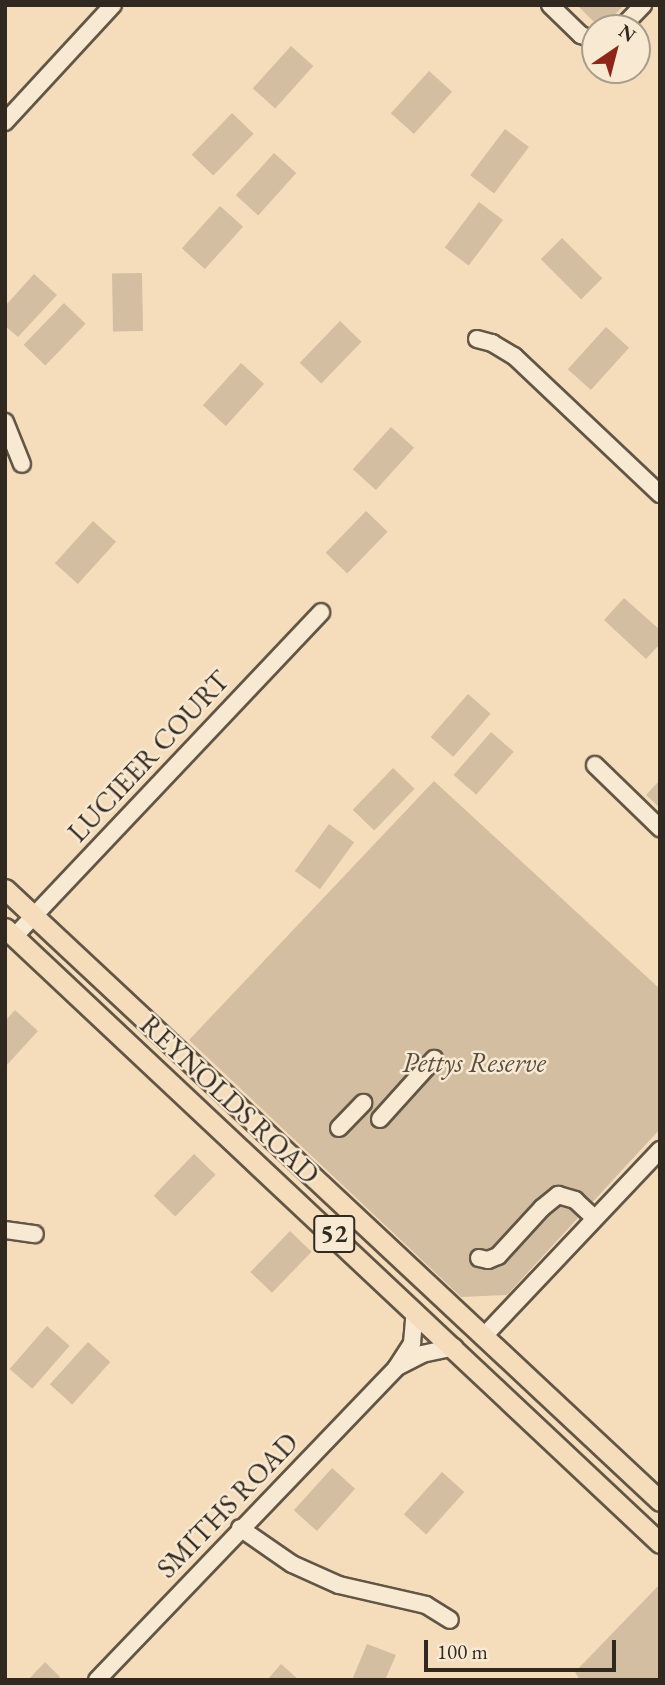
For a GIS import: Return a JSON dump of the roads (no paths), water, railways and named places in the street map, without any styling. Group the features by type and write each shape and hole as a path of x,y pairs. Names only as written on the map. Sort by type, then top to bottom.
{"main road":[{"name":"REYNOLDS ROAD","path":"5,889 660,1501"},
{"name":"REYNOLDS ROAD","path":"10,933 660,1543"},
{"path":"459,1352 485,1335"}],"street":[{"path":"7,116 113,5"},
{"path":"550,5 581,35"},
{"path":"477,338 514,356 660,494"},
{"path":"5,422 22,464"},
{"name":"LUCIEER COURT","path":"10,933 33,915 321,612"},
{"path":"595,765 660,828"},
{"path":"380,1119 434,1059"},
{"path":"339,1128 362,1103"},
{"path":"485,1335 660,1150"},
{"path":"479,1258 488,1260 498,1256 558,1195 575,1200 594,1218"},
{"path":"5,1230 35,1234"},
{"name":"SMITHS ROAD","path":"97,1680 396,1368 412,1343 415,1311"},
{"name":"SMITHS ROAD","path":"396,1368 422,1354 459,1352"},
{"path":"240,1528 292,1564 339,1585 426,1605 450,1620"}],"park label":[{"name":"Pettys Reserve","path":"474,1062"}]}
